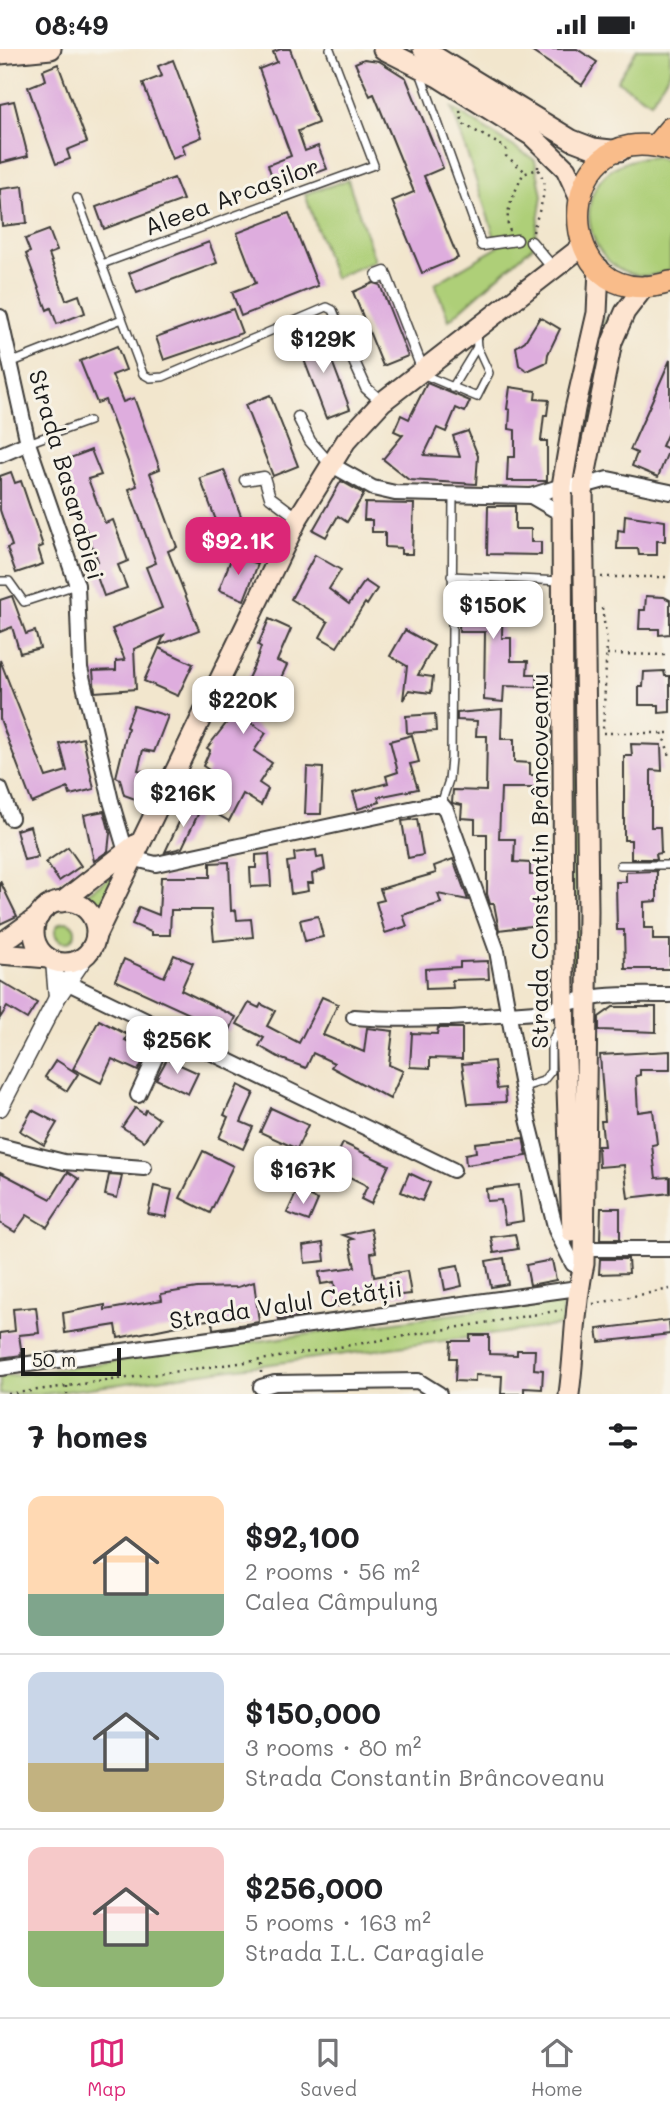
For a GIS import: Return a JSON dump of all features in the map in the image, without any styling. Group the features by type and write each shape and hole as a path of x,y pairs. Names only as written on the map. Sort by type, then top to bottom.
{"main road":[{"path":"0,54 51,49"},
{"path":"383,49 420,54 529,124 582,145 620,151 663,148 670,128"},
{"path":"529,124 556,157 579,198"},
{"path":"620,151 595,168 579,198 576,221 583,246 599,268 621,282 645,286 670,282"},
{"path":"0,954 57,970 87,954 132,851 299,518 330,464 382,402 583,246"},
{"name":"Strada Constantin Brâncoveanu","path":"578,1257 565,1005 562,486 575,409 597,313 599,268"},
{"name":"Strada Constantin Brâncoveanu","path":"569,1394 578,1298 587,999 583,486 612,342 625,312 645,286"},
{"path":"564,696 585,696"},
{"path":"0,944 48,907 62,902 132,851"},
{"path":"62,902 74,903 86,910 93,919 96,935"},
{"path":"39,916 35,937 38,948 57,970"}],"street":[{"path":"482,245 517,240"},
{"path":"531,242 553,268"},
{"path":"384,272 377,275 378,278 386,275 420,370"},
{"name":"Strada Basarabiei","path":"0,317 28,443 77,585 80,668 111,801 132,851"},
{"path":"353,359 366,388 382,402"},
{"path":"298,417 310,441 330,464 379,490 531,496 562,486 583,486 608,479 670,492"},
{"path":"0,455 28,443"},
{"path":"245,480 264,477 270,497 299,518"},
{"path":"531,496 562,514"},
{"path":"0,789 11,818"},
{"path":"132,851 156,864 433,803 441,804 446,810 491,932 521,1088 556,1230 578,1257 670,1249"},
{"path":"0,1108 57,998 57,970 167,1032 453,1170"},
{"path":"354,1017 395,1020 507,1014 549,1011 601,995 670,995"},
{"path":"138,1095 167,1032"},
{"path":"0,1146 64,1162 144,1168"},
{"name":"Strada Valul Cetății","path":"0,1367 578,1298"},
{"path":"261,1390 288,1382 418,1381 439,1394"}],"lane":[{"name":"Aleea Arcașilor","path":"102,264 374,165 330,49"},
{"path":"420,54 482,245"},
{"path":"77,198 143,374 150,378 163,377 327,307 333,310 353,359"},
{"path":"10,363 121,319"},
{"path":"420,370 473,397 480,394 489,373 477,347 476,327"},
{"path":"452,388 477,347"},
{"path":"28,443 89,421"},
{"path":"441,804 449,780 451,758 453,495"},
{"path":"451,576 562,581"},
{"path":"0,581 9,581 24,601 77,585"},
{"path":"620,865 670,865"},
{"path":"521,1088 543,1081 551,1071 551,1043 565,1005"}],"path":[{"path":"471,116 460,109 463,124 506,148 506,156 527,173"},
{"path":"531,242 543,205 543,177 538,169 538,160"},
{"path":"517,240 506,223 523,174 538,169"},
{"path":"601,577 670,577"},
{"path":"607,654 670,655"},
{"path":"603,733 670,733"},
{"path":"662,733 670,756"},
{"path":"8,1394 261,1360 578,1298 670,1289"},
{"path":"67,1386 67,1394"}],"green space":[{"path":"637,49 670,49 670,71 651,102 617,81"},
{"path":"452,108 535,160 542,196 534,245 449,320 435,284 498,247"},
{"path":"654,157 670,162 670,270 641,275 617,268 600,251 591,228 590,204 600,181 621,164"},
{"path":"348,180 375,261 334,278 305,194"},
{"path":"604,318 613,320 580,480 574,480 586,399"},
{"path":"573,499 579,500 581,690 573,690"},
{"path":"580,704 578,967 571,966 572,705"},
{"path":"121,869 97,916 92,906 79,899"},
{"path":"65,922 72,925 75,932 72,939 65,942 58,939 55,932 58,925"},
{"path":"562,1299 562,1325 45,1394 0,1394 0,1377"}],"building":[{"path":"290,49 318,123 298,131 305,151 318,146 327,169 276,188 268,165 291,156 259,69 277,62 273,52"},
{"path":"528,49 577,49 597,62 582,85"},
{"path":"364,59 379,61 406,78 443,168 424,176 458,258 422,273 392,201 414,192 374,94 370,96 355,63"},
{"path":"173,60 202,137 182,145 185,154 172,159 143,83 162,76 158,66"},
{"path":"58,64 87,142 67,150 70,159 56,164 28,87 46,80 43,70"},
{"path":"14,101 28,156 0,163 0,104"},
{"path":"174,178 183,200 104,229 96,207"},
{"path":"23,186 27,223 2,226 0,189"},
{"path":"289,213 318,286 241,316 232,292 256,283 237,233"},
{"path":"49,230 57,251 49,254 66,300 79,295 85,313 57,324 51,308 47,310 26,254 30,252 25,239"},
{"path":"209,242 217,263 137,293 129,273"},
{"path":"373,283 380,285 408,356 383,366 353,292"},
{"path":"233,309 242,333 164,360 156,337"},
{"path":"540,317 560,329 547,362 527,371 519,365 516,347 525,341"},
{"path":"321,332 350,409 326,418 297,341"},
{"path":"117,346 126,370 112,375 123,402 134,398 160,469 150,473 177,547 168,551 199,630 160,645 164,636 134,649 136,689 95,692 93,671 116,670 116,661 125,660 112,629 162,608 146,567 156,563 129,489 137,486 105,400 97,403 80,361"},
{"path":"670,360 670,428 662,446 669,449 658,477 632,466 637,453 630,450"},
{"path":"427,383 470,401 465,412 456,408 446,432 437,428 424,455 460,457 453,436 468,431 478,456 476,484 409,480 383,459 403,435 394,431 401,415 409,419"},
{"path":"510,387 536,391 535,399 549,400 541,441 547,441 547,481 507,481 508,457 515,457 515,430 509,429 510,410 507,409"},
{"path":"270,395 298,466 273,476 245,405"},
{"path":"91,450 101,475 88,479 105,523 113,520 128,561 118,565 127,588 104,596 92,563 98,561 85,528 81,529 57,463"},
{"path":"224,470 251,543 228,552 200,478"},
{"path":"11,472 15,483 21,481 43,546 38,548 43,564 16,573 7,548 12,546 0,510 0,476"},
{"path":"341,481 364,494 347,522 338,516 326,537 313,530"},
{"path":"365,503 414,504 412,554 401,554 401,548 385,547 385,532 372,532 372,520 364,520"},
{"path":"488,506 515,506 515,529 531,529 531,542 541,542 541,555 487,554"},
{"path":"625,515 665,521 665,541 657,541 657,555 639,555 638,549 617,549 618,530 624,531"},
{"path":"233,554 258,564 244,600 219,590"},
{"path":"315,555 341,570 329,589 349,604 365,581 377,589 337,647 320,637 328,622 291,599"},
{"path":"460,587 503,587 502,638 511,638 511,661 528,661 527,674 537,674 537,687 504,686 503,702 484,700 485,632 459,632"},
{"path":"12,596 26,634 35,631 40,648 20,653 12,627 0,632 0,600"},
{"path":"646,596 670,600 670,634 659,635 659,629 639,629 640,610 645,610"},
{"path":"269,619 291,629 277,661 287,665 275,691 264,686 248,721 266,733 254,751 272,763 259,783 268,789 261,805 243,794 229,821 194,801 209,770 203,766 210,750 207,748 228,721 219,715 225,705 233,711 256,661 261,647 258,645"},
{"path":"405,630 434,646 418,675 433,677 431,693 409,690 403,700 407,666 390,656"},
{"path":"159,648 193,664 178,696 144,681"},
{"path":"0,660 46,777 67,771 60,744 83,738 94,789 70,795 68,788 32,803 0,719"},
{"path":"664,671 665,676 670,676 670,712 659,713 659,705 639,705 639,687 643,687 644,672"},
{"path":"134,706 168,716 154,752 143,750 138,770 146,772 138,800 124,795 120,779 116,777 128,728 126,727"},
{"path":"502,709 501,739 514,739 514,762 530,763 530,775 540,775 540,788 501,788 499,839 515,839 514,862 530,863 530,875 540,875 539,903 536,903 539,925 499,930 494,904 490,904 487,894 487,834 475,834 475,819 461,818 462,805 452,803 453,790 486,791 487,736 476,736 477,721 457,720 457,713"},
{"path":"435,714 436,731 407,733 406,716"},
{"path":"412,735 419,762 410,764 418,789 378,797 380,802 358,809 353,792 388,783 386,776 398,772 390,741"},
{"path":"631,744 661,745 662,771 651,770 651,827 660,827 661,853 656,854 657,859 631,859 631,840 624,840 624,756 632,756"},
{"path":"307,767 323,768 321,814 305,814"},
{"path":"187,805 200,810 182,848 165,852"},
{"path":"104,811 110,833 108,851 94,861 84,815"},
{"path":"417,819 423,855 408,858 402,821"},
{"path":"30,826 38,857 24,860 16,830"},
{"path":"68,847 81,866 59,881 46,862"},
{"path":"316,850 317,858 323,857 325,869 312,874 313,883 307,883 308,891 291,894 287,862 295,861 294,853"},
{"path":"269,854 271,886 251,887 250,868 256,868 256,855"},
{"path":"453,859 468,900 438,894 441,903 403,915 407,926 385,933 376,902 384,900 380,889 436,873 434,866"},
{"path":"229,862 231,911 236,910 237,920 251,919 253,937 214,941 211,910 171,910 170,935 151,935 151,932 132,924 139,907 159,915 161,877 210,877 210,863"},
{"path":"657,871 657,901 644,902 644,928 653,928 653,940 670,940 670,969 625,969 624,930 617,930 616,882 626,882 626,872"},
{"path":"0,881 17,916 0,924"},
{"path":"318,916 323,937 305,941 300,920"},
{"path":"174,955 193,963 181,990 236,1017 229,1032 115,980 124,959 164,977"},
{"path":"488,961 489,979 452,980 453,988 426,989 425,969 460,967 460,962"},
{"path":"0,981 37,1003 27,1019 7,1007 0,1018"},
{"path":"322,997 338,1004 323,1035 364,1052 367,1028 393,1031 389,1065 403,1071 390,1099 331,1067 334,1063 313,1053 306,1068 282,1059 259,1046 264,1038 237,1024 249,1003 259,1008 261,1004 275,1011 267,1026 299,1043"},
{"path":"613,1007 656,1007 656,1032 599,1030 599,1017"},
{"path":"99,1020 128,1035 125,1040 148,1051 138,1071 112,1059 101,1083 73,1069"},
{"path":"438,1028 462,1028 462,1059 430,1058 430,1068 410,1067 412,1033 437,1034"},
{"path":"670,1051 670,1070 640,1070 640,1075 636,1076 638,1112 653,1110 657,1144 652,1145 656,1178 670,1177 670,1193 628,1198 624,1165 599,1167 598,1146 604,1146 601,1121 605,1121 600,1055"},
{"path":"167,1059 198,1073 188,1094 156,1079"},
{"path":"56,1060 78,1074 67,1091 45,1077"},
{"path":"494,1061 497,1089 505,1088 506,1102 468,1104 462,1064"},
{"path":"238,1085 254,1093 241,1122 253,1127 243,1149 219,1138 228,1117 224,1115"},
{"path":"135,1108 144,1114 146,1110 159,1119 144,1141 122,1127"},
{"path":"271,1108 308,1125 297,1149 260,1132"},
{"path":"32,1110 57,1123 44,1145 20,1131"},
{"path":"523,1138 527,1156 466,1165 465,1154 476,1152 475,1143"},
{"path":"343,1143 389,1165 371,1204 361,1199 367,1187 364,1184 331,1168"},
{"path":"203,1151 233,1166 210,1213 180,1198"},
{"path":"0,1172 51,1199 68,1172 79,1179 47,1227 27,1215 15,1232 0,1223"},
{"path":"409,1173 430,1183 422,1201 401,1192"},
{"path":"109,1175 122,1176 117,1198 105,1195"},
{"path":"519,1185 523,1221 505,1224 501,1200 487,1201 486,1189"},
{"path":"154,1186 172,1190 166,1217 148,1214"},
{"path":"297,1191 318,1200 309,1221 287,1213"},
{"path":"601,1208 620,1208 620,1239 600,1239"},
{"path":"371,1229 376,1252 371,1253 374,1277 407,1271 411,1294 357,1299 357,1303 338,1306 334,1282 321,1284 319,1272 355,1267 349,1240 353,1239 343,1235"},
{"path":"515,1234 518,1249 494,1253 491,1237"},
{"path":"323,1243 325,1261 305,1263 303,1246"},
{"path":"504,1258 508,1284 491,1287 486,1261"},
{"path":"600,1259 628,1259 629,1273 599,1274"},
{"path":"552,1260 556,1280 530,1285 526,1265"},
{"path":"458,1265 462,1286 445,1290 441,1268"},
{"path":"254,1282 259,1322 213,1329 212,1319 118,1338 116,1325 65,1333 63,1313 105,1305 105,1310 162,1300 161,1294 197,1288 238,1287"},
{"path":"306,1305 308,1316 279,1320 278,1311"},
{"path":"36,1307 39,1333 19,1335 22,1355 0,1358 0,1333 15,1331 13,1309"},
{"path":"669,1320 670,1334 599,1342 597,1329"},
{"path":"470,1335 489,1335 489,1354 517,1355 517,1350 535,1350 534,1369 543,1370 542,1389 524,1388 524,1394 501,1394 502,1376 475,1375 475,1382 455,1381 456,1358 450,1358 451,1341 470,1341"}]}
